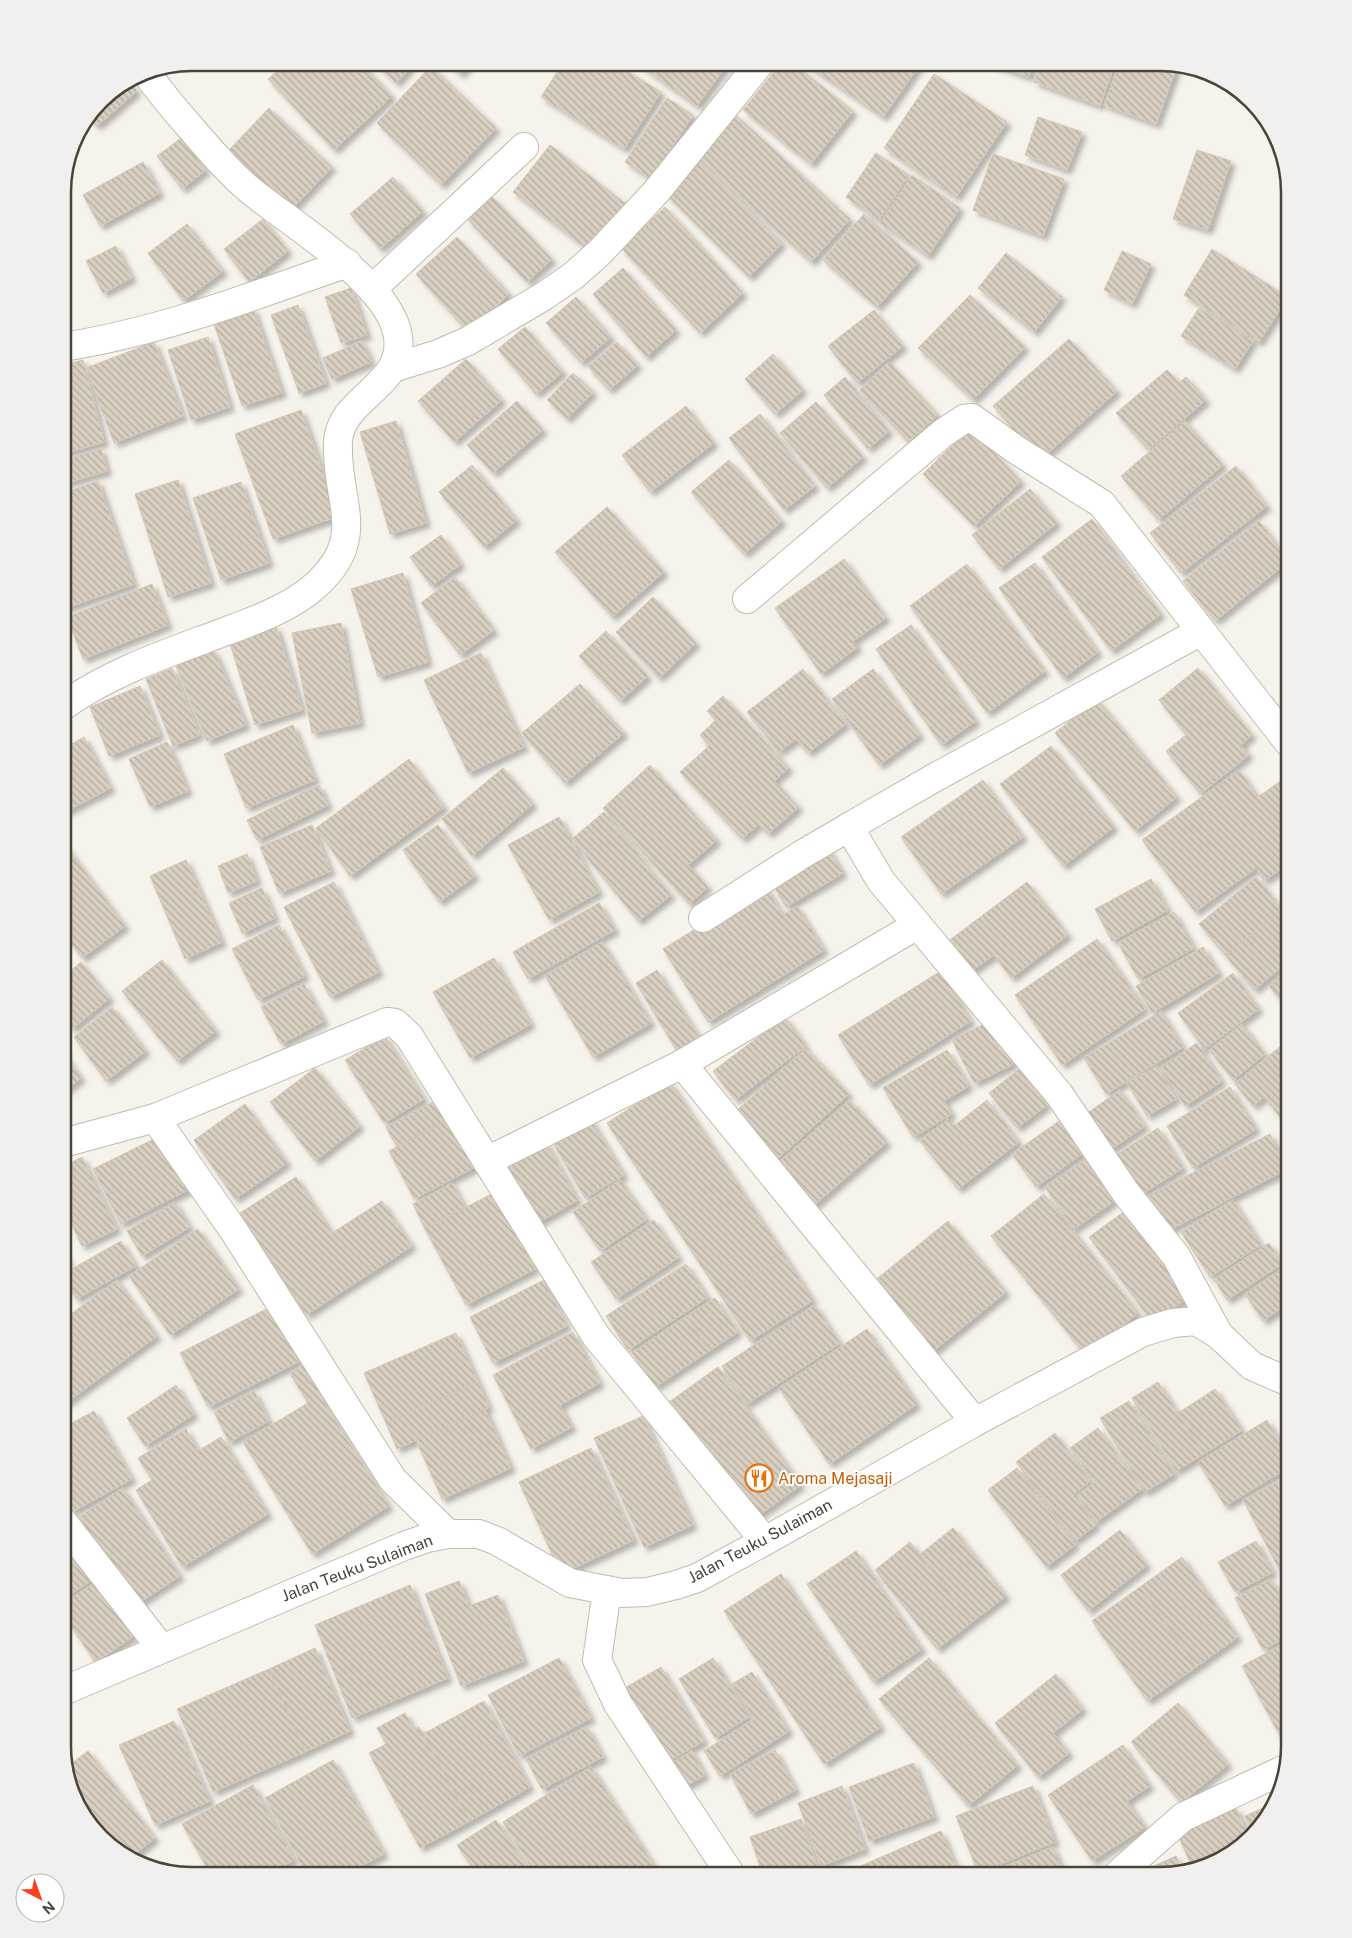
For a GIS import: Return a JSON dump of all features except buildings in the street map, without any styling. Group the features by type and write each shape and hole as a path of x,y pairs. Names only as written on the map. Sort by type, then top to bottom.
{"street":[{"path":"393,368 438,354 468,341 544,296 572,276 600,252 656,192 753,72"},
{"path":"72,700 105,679 257,620 285,607 315,586 331,569 341,554 346,541 347,527 337,452 338,436 342,424 350,412 383,382 393,368 398,352 399,337 394,323 387,309 372,289 346,264 243,184 204,144 150,79"},
{"path":"372,289 524,147"},
{"path":"72,346 97,342 197,314 346,264"},
{"path":"747,599 944,433 964,419 972,418 1015,449 1102,504 1281,731"},
{"path":"703,918 801,855 934,778 1201,631"},
{"path":"849,827 881,881 1059,1094 1126,1193 1176,1256 1218,1335"},
{"path":"487,1161 682,1064 917,925"},
{"path":"71,1141 155,1118 370,1028 387,1022 394,1023 409,1036 596,1336 765,1541"},
{"path":"682,1064 975,1422"},
{"path":"155,1118 234,1231 393,1480 448,1534"},
{"name":"Jalan Teuku Sulaiman","path":"71,1687 404,1546 426,1538 448,1534 479,1534 497,1541 570,1583 622,1593 647,1592 676,1585 697,1578 975,1422 1144,1332 1173,1324 1196,1321 1218,1335 1252,1366 1281,1379"},
{"path":"71,1534 161,1648"},
{"path":"607,1590 597,1660 618,1704 725,1867"},
{"path":"1127,1867 1183,1817 1278,1772"}],"place":[{"name":"Aroma Mejasaji","path":"759,1478"}]}
